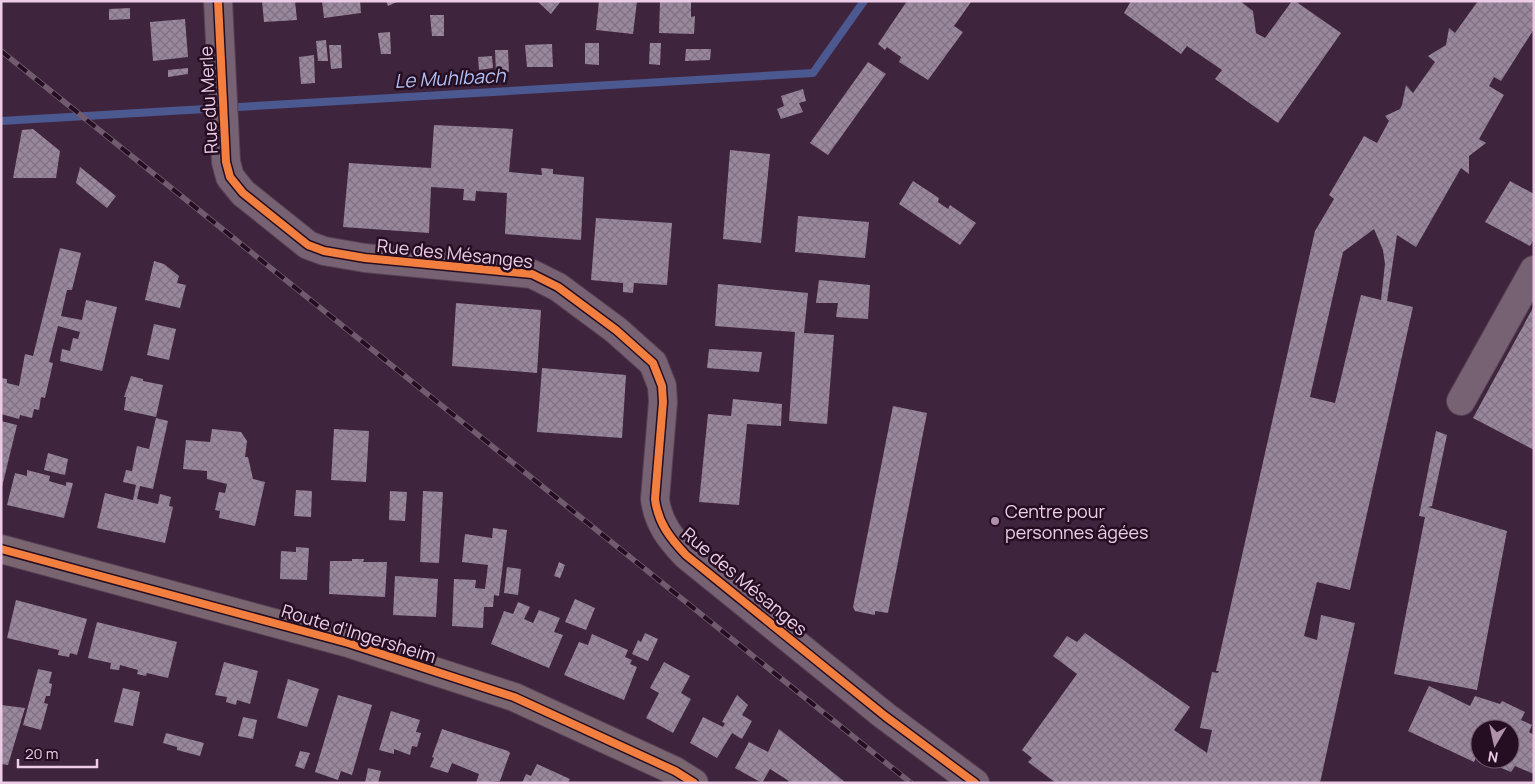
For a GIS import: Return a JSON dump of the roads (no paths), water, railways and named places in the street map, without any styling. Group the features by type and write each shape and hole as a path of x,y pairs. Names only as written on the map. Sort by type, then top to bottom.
{"main road":[{"name":"Route d'Ingersheim","path":"1,549 348,643 514,697 675,771 694,783"}],"street":[{"name":"Rue du Merle","path":"218,1 226,162 230,177 242,193"},
{"name":"Rue des Mésanges","path":"242,193 296,238 324,251 365,258 532,274 558,287 616,330 644,353 658,373 662,402 655,499 657,512 672,541 686,555 885,716 975,783"},
{"path":"1461,401 1534,270"}],"waterway":[{"name":"Le Muhlbach","path":"1,121 813,73 864,1"}],"railway":[{"path":"1,51 911,783"}],"place":[{"name":"Centre pour personnes âgées","path":"995,521"}]}
